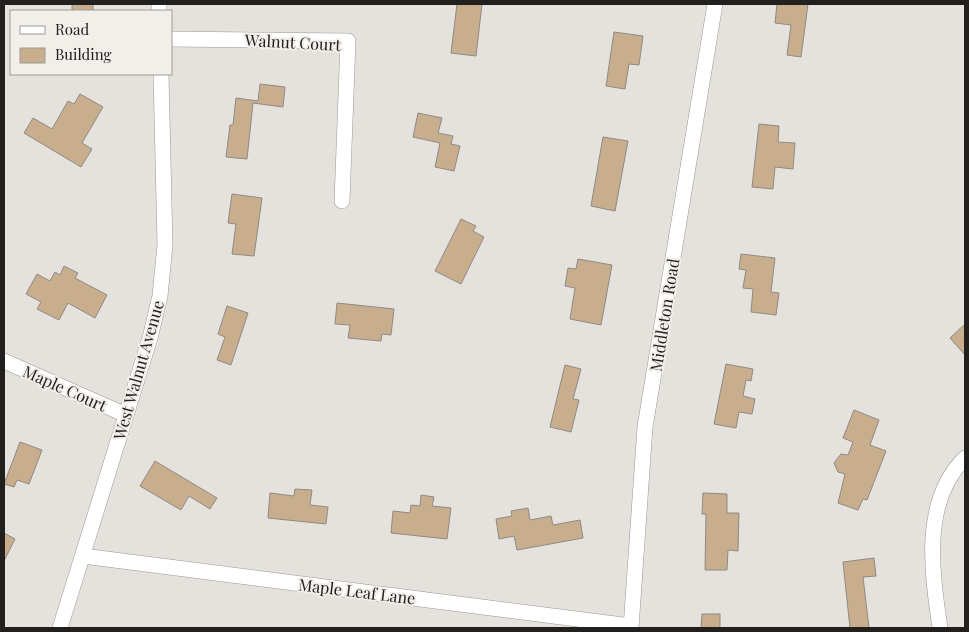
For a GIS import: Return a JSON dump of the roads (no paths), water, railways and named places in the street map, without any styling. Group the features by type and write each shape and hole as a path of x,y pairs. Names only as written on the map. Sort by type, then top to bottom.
{"street":[{"name":"Middleton Road","path":"631,627 645,426 715,4"},
{"name":"Walnut Court","path":"172,39 348,41 342,201"},
{"name":"West Walnut Avenue","path":"60,628 150,338 162,279 165,245 161,75"},
{"name":"Maple Court","path":"4,361 126,415"},
{"path":"940,628 934,566 935,522 938,501 946,483 965,458"},
{"name":"Maple Leaf Lane","path":"83,556 631,627"}]}
